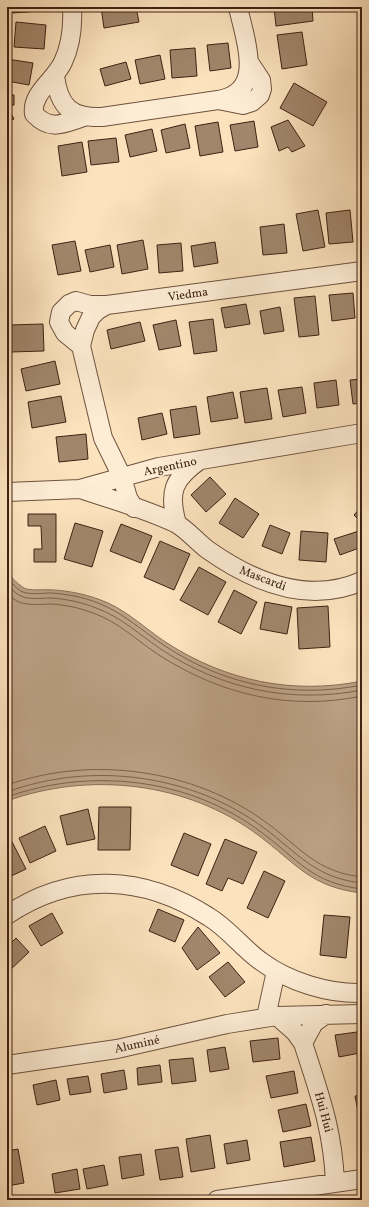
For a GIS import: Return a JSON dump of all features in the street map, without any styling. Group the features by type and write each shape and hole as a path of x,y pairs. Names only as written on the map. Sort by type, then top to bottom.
{"street":[{"path":"72,7 73,22 70,41 64,61 55,76 34,102 34,114 40,121 50,126 84,117 102,116 218,100 243,105 252,102 260,95 261,80 249,62 238,7"},
{"path":"55,76 57,89 63,102 72,112 84,117"},
{"name":"Viedma","path":"81,346 65,333 59,322 61,312 69,304 76,301 90,305 107,305 362,271"},
{"path":"107,305 98,310 91,317 85,330 81,346 103,438 122,477 128,498 134,508"},
{"name":"Argentino","path":"80,489 159,467 362,433"},
{"path":"177,524 173,509 176,484 184,471 200,460"},
{"path":"7,492 80,489 177,524"},
{"name":"Mascardi","path":"177,524 200,544 229,564 268,583 290,589 311,591 329,590 362,582"},
{"path":"7,915 38,897 62,888 87,883 137,886 175,898 210,917 262,962 276,971 304,983 331,990 362,993"},
{"path":"276,971 271,1017 295,1032 303,1043 314,1023 326,1014"},
{"name":"Aluminé","path":"7,1065 117,1049 227,1024 271,1017 362,1014"},
{"name":"Hui Hui","path":"303,1043 326,1115 332,1144 335,1183"},
{"path":"217,1200 362,1178"}],"water":[{"path":"7,571 15,581 26,589 71,592 108,603 126,613 167,643 189,656 213,667 236,675 261,682 286,685 336,685 362,681 362,893 344,890 317,880 294,865 258,835 230,817 200,803 169,793 137,787 104,785 71,786 39,792 7,801"}],"building":[{"path":"13,7 52,7 52,10 13,13"},
{"path":"101,7 136,7 139,22 104,28"},
{"path":"195,7 217,7 195,11"},
{"path":"274,7 312,7 313,21 276,26"},
{"path":"16,22 46,25 44,49 14,47"},
{"path":"302,32 307,65 282,69 277,35"},
{"path":"228,43 231,68 210,71 207,45"},
{"path":"195,48 197,76 172,78 170,50"},
{"path":"160,55 165,79 140,84 135,60"},
{"path":"7,59 33,63 29,85 7,81"},
{"path":"126,62 131,79 105,86 100,69"},
{"path":"294,83 327,102 313,126 280,108"},
{"path":"7,95 14,95 14,105 7,106"},
{"path":"7,106 14,119 7,122"},
{"path":"288,120 305,146 292,152 288,147 279,151 271,127"},
{"path":"254,121 258,147 235,151 230,125"},
{"path":"218,122 223,152 200,156 195,126"},
{"path":"185,124 190,148 166,153 161,130"},
{"path":"152,129 157,151 130,157 125,135"},
{"path":"116,138 119,162 91,165 88,141"},
{"path":"82,142 87,172 62,176 58,146"},
{"path":"318,210 325,247 303,251 296,214"},
{"path":"350,210 353,242 329,244 326,213"},
{"path":"284,224 287,253 263,255 260,227"},
{"path":"143,240 148,269 122,274 117,245"},
{"path":"75,241 81,271 58,275 52,245"},
{"path":"215,242 218,263 194,267 191,246"},
{"path":"181,243 183,271 159,273 157,245"},
{"path":"110,245 114,267 90,272 85,250"},
{"path":"353,293 355,318 332,321 329,295"},
{"path":"315,296 319,335 299,337 294,298"},
{"path":"246,304 250,324 225,328 221,308"},
{"path":"280,307 284,331 264,334 260,311"},
{"path":"213,319 217,351 194,354 189,322"},
{"path":"176,320 181,346 159,350 153,325"},
{"path":"140,322 145,341 111,349 107,330"},
{"path":"43,324 44,351 10,352 9,325"},
{"path":"55,361 60,384 26,391 21,369"},
{"path":"362,379 362,403 353,404 350,380"},
{"path":"336,380 339,405 317,408 314,383"},
{"path":"302,387 306,413 283,417 278,390"},
{"path":"267,388 272,419 245,423 240,392"},
{"path":"233,392 238,418 211,422 207,397"},
{"path":"61,396 66,422 32,428 28,402"},
{"path":"196,406 200,434 174,438 170,410"},
{"path":"162,413 167,434 142,440 138,418"},
{"path":"86,434 88,459 59,462 56,437"},
{"path":"210,477 226,494 206,512 191,495"},
{"path":"235,498 259,514 243,538 219,523"},
{"path":"362,506 362,523 354,515"},
{"path":"28,514 56,514 56,562 34,562 34,549 42,549 41,526 28,526"},
{"path":"75,523 103,531 92,567 64,559"},
{"path":"121,524 152,536 141,563 110,551"},
{"path":"270,525 290,533 282,554 262,546"},
{"path":"362,530 362,547 340,555 334,539"},
{"path":"301,531 328,533 326,562 299,560"},
{"path":"160,541 190,554 174,590 144,577"},
{"path":"199,567 226,582 208,615 180,600"},
{"path":"234,590 257,602 241,634 218,622"},
{"path":"265,602 292,607 287,634 260,629"},
{"path":"328,606 330,647 299,649 297,608"},
{"path":"99,807 131,807 130,850 98,850"},
{"path":"88,809 95,839 67,845 60,816"},
{"path":"45,826 56,851 30,863 19,838"},
{"path":"184,833 211,844 198,876 171,865"},
{"path":"9,836 26,869 7,878 7,837"},
{"path":"225,839 257,852 243,884 228,878 222,891 206,884"},
{"path":"264,871 285,881 268,918 247,908"},
{"path":"158,909 184,920 175,942 149,931"},
{"path":"52,913 63,933 41,946 29,926"},
{"path":"324,915 350,917 346,958 320,955"},
{"path":"198,927 220,953 197,970 182,948"},
{"path":"16,938 29,952 7,973 7,947"},
{"path":"228,962 245,982 225,997 209,977"},
{"path":"357,1032 360,1053 339,1057 335,1035"},
{"path":"278,1038 280,1059 253,1062 250,1041"},
{"path":"225,1047 229,1069 210,1072 207,1050"},
{"path":"193,1058 196,1081 172,1084 169,1060"},
{"path":"160,1065 162,1082 138,1085 137,1068"},
{"path":"124,1070 127,1089 104,1093 101,1074"},
{"path":"294,1071 298,1093 271,1098 266,1076"},
{"path":"88,1076 91,1092 70,1095 67,1079"},
{"path":"56,1080 60,1100 37,1105 33,1085"},
{"path":"362,1095 362,1116 359,1117 355,1096"},
{"path":"306,1104 311,1126 283,1132 278,1110"},
{"path":"9,1118 11,1139 7,1139 7,1119"},
{"path":"210,1135 215,1168 191,1172 186,1139"},
{"path":"311,1137 315,1161 284,1167 280,1142"},
{"path":"247,1140 250,1160 227,1164 224,1144"},
{"path":"178,1147 183,1177 160,1180 155,1150"},
{"path":"18,1149 24,1183 7,1186 7,1151"},
{"path":"141,1154 144,1175 122,1179 119,1157"},
{"path":"104,1165 108,1185 87,1189 83,1169"},
{"path":"77,1169 80,1189 55,1193 52,1174"}]}
